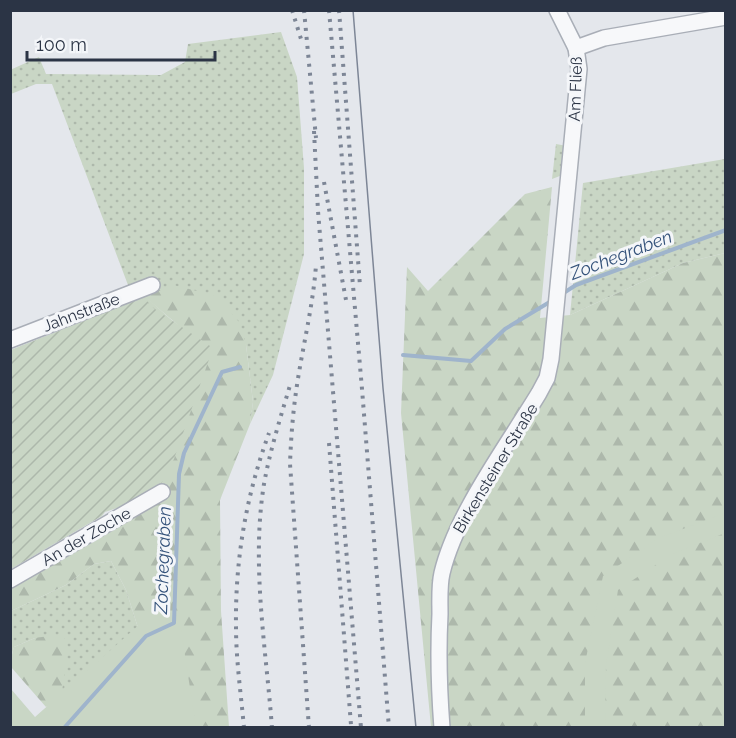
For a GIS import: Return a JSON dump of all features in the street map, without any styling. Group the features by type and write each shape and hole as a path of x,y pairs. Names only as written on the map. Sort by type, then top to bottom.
{"street":[{"path":"557,10 576,48"},
{"name":"Am Fließ","path":"558,282 578,91 579,69 576,48 604,38 726,17"},
{"name":"Birkensteiner Straße","path":"442,728 438,650 443,568 456,532 547,378 551,359 558,282"},
{"name":"Jahnstraße","path":"10,340 152,285"},
{"name":"An der Zoche","path":"10,580 162,492"}],"green space":[{"path":"281,32 297,77 304,168 304,254 273,375 250,424 253,402 246,345 146,297 177,325 11,350 144,297 138,295 128,285 52,84 36,84 11,94 10,70 39,57 46,74 161,75 185,62 188,44"},
{"path":"556,144 567,146 565,174 552,179"},
{"path":"725,159 725,253 683,263 570,315 583,183"},
{"path":"552,187 540,318 570,315 683,263 725,253 725,727 431,727 401,413 407,267 428,291 525,194"},
{"path":"173,285 217,296 239,322 246,345 253,402 250,424 220,500 221,611 229,727 195,727 140,634 126,590 111,561 94,564 66,585 11,611 11,570 161,484 205,348 145,297"},
{"path":"145,297 149,305 213,348 174,459 160,486 135,502 105,512 102,516 11,569 11,350"},
{"path":"725,513 725,533 672,554 618,590 606,665 605,727 585,727 585,663 603,576 659,538"},
{"path":"111,561 126,590 140,634 64,727 35,638 14,647 11,658 11,611 66,585 94,564"},
{"path":"158,608 180,623 196,727 11,727 11,689 35,717"},
{"path":"63,634 68,648 61,699 46,707 11,667 11,658 14,647 35,638"}],"waterway":[{"name":"Zochegraben","path":"562,294 576,285 726,230"},
{"name":"Zochegraben","path":"403,355 471,361 505,329 553,300"},
{"name":"Zochegraben","path":"64,728 146,636 174,623 179,474 184,453 222,372 240,367"}],"tram line":[{"path":"353,10 383,388 416,728"}],"railway":[{"path":"292,10 301,39"},
{"path":"304,10 316,138"},
{"path":"329,10 389,728"},
{"path":"339,10 360,286"},
{"path":"314,131 318,211 361,728"},
{"path":"324,182 346,300"},
{"path":"309,728 290,464 292,424 299,370 316,265"},
{"path":"272,728 259,575 260,514 269,458 291,382"},
{"path":"244,728 236,639 240,553 248,504 269,433"},
{"path":"329,443 351,725"}]}
